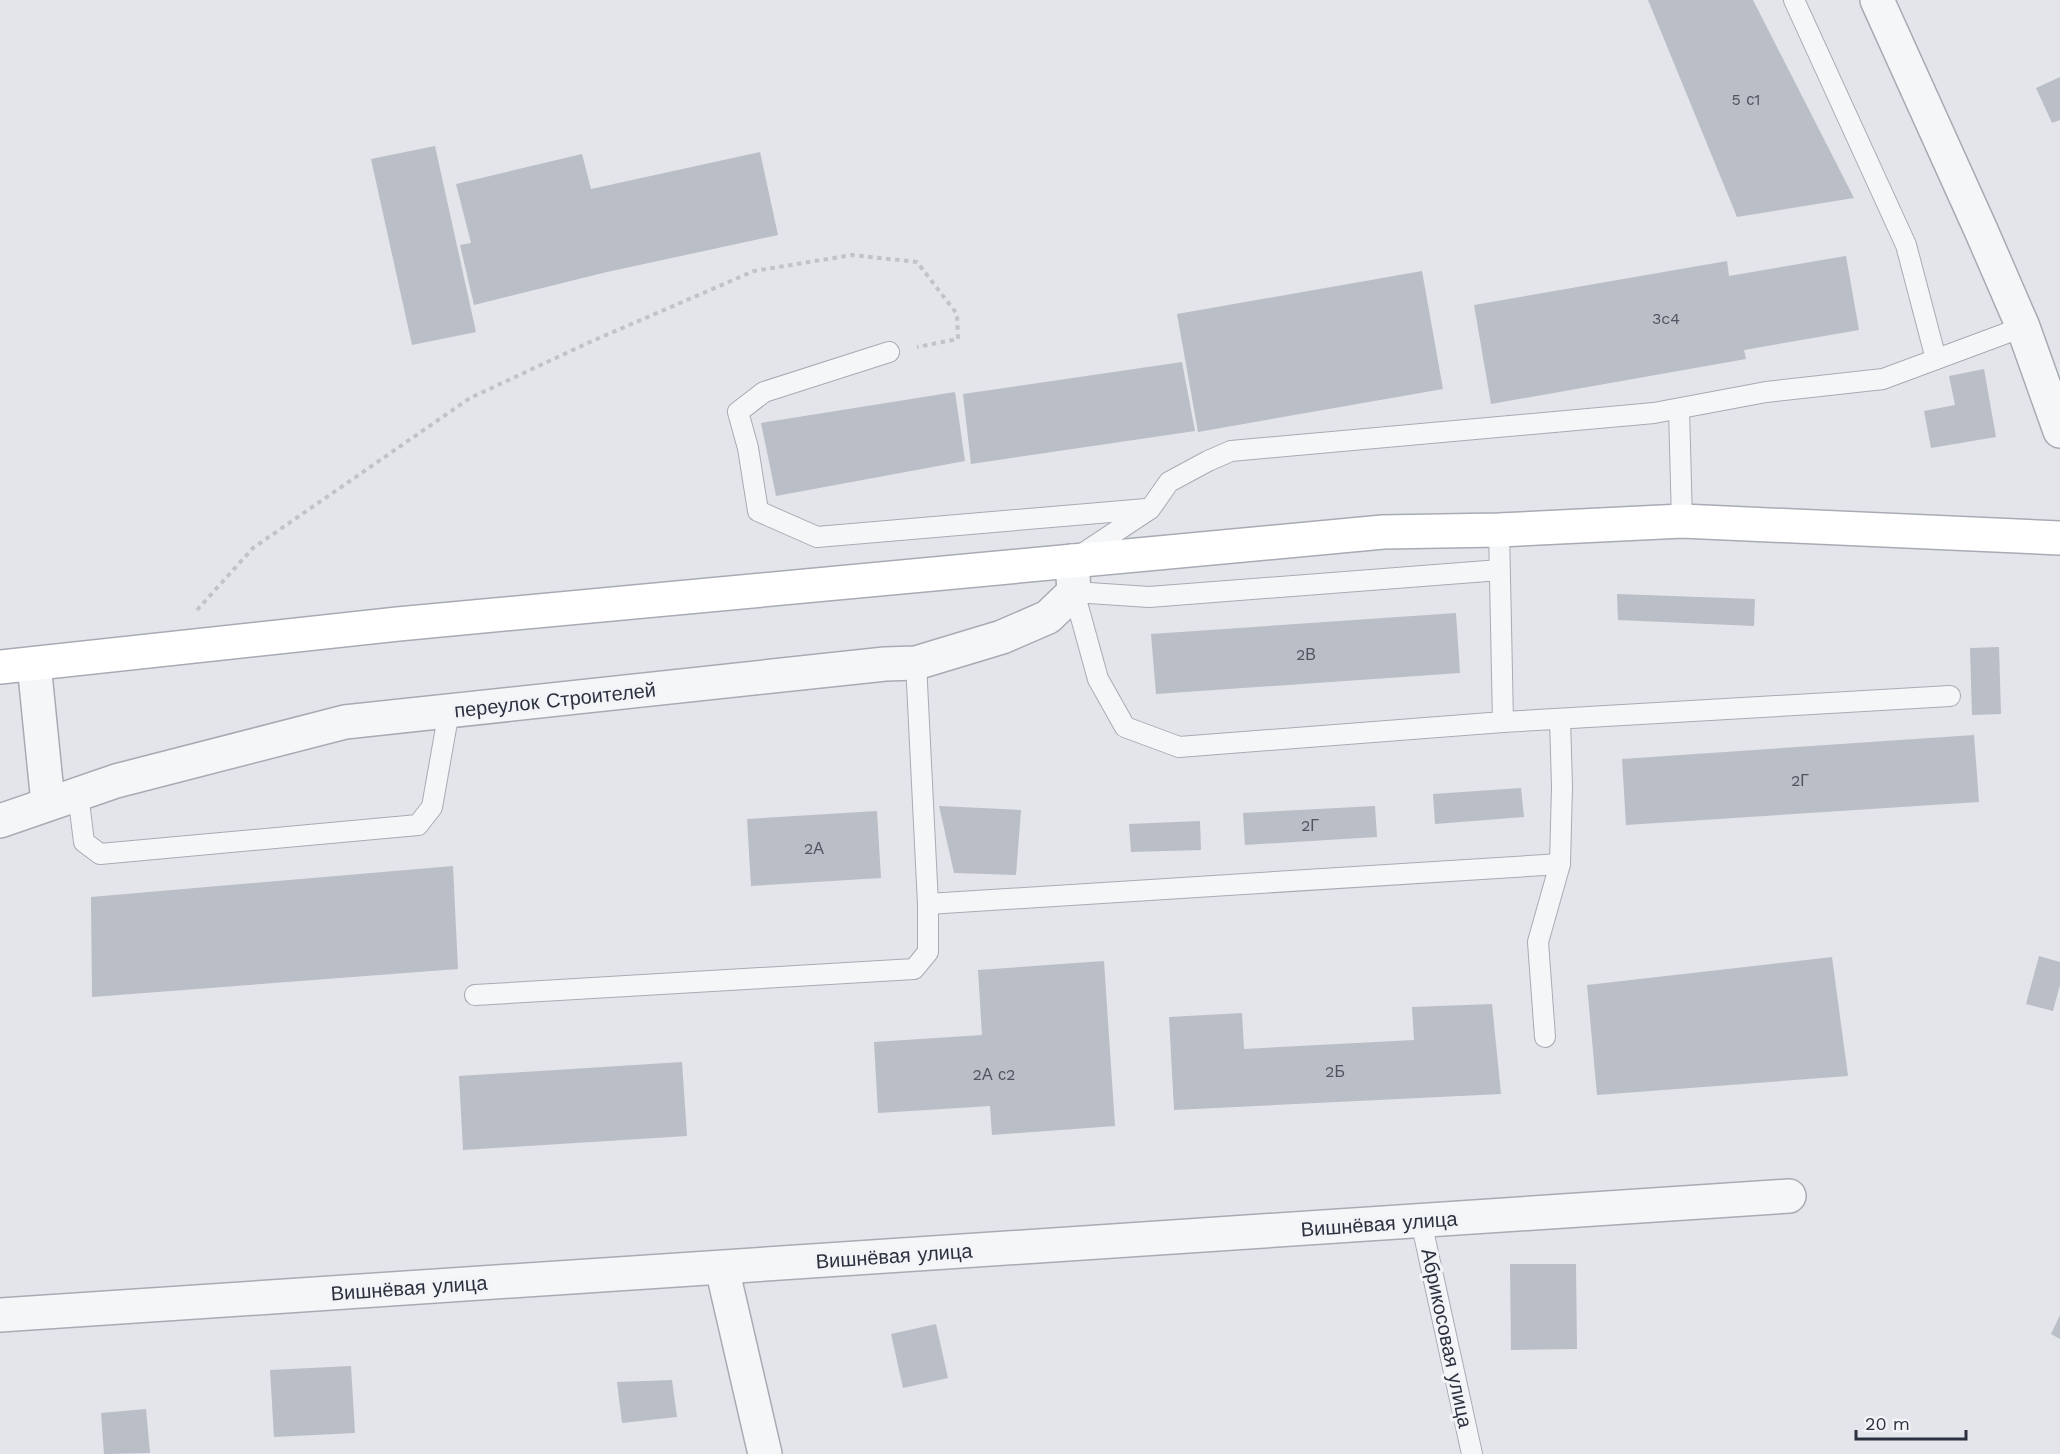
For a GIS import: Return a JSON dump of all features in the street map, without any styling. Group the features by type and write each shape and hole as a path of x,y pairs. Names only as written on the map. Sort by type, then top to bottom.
{"main road":[{"path":"0,667 398,624 1073,576 1383,532 1499,530 1682,521 2060,538"}],"street":[{"path":"1877,0 2023,327 2058,421"},
{"name":"переулок Строителей","path":"0,821 116,781 345,722 873,665 916,663 1002,637 1048,617 1073,576"},
{"path":"34,664 63,799"},
{"name":"Вишнёвая улица","path":"0,1315 1789,1197"},
{"path":"722,1268 765,1454"}],"lane":[{"path":"1794,0 1906,245 1936,359"},
{"path":"1073,576 1150,509 1169,482 1231,451 1653,413 1766,392 1883,379 2023,327"},
{"path":"889,352 764,392 738,412 748,448 758,511 817,537 1150,509"},
{"path":"1679,409 1682,521"},
{"path":"1499,530 1503,722"},
{"path":"1073,576 1149,597 1500,570"},
{"path":"1073,576 1098,679 1125,728 1179,747 1560,718 1950,696"},
{"path":"474,996 914,969 928,952 928,904 916,663"},
{"path":"63,799 84,842 100,854 418,825 432,807 449,711"},
{"path":"1545,1037 1538,942 1560,864 1560,718"},
{"path":"928,904 1560,864"},
{"name":"Абрикосовая улица","path":"1421,1221 1472,1454"}],"path":[{"path":"160,651 253,548 470,398 754,271 852,255 917,262 957,314 958,339 889,352"}],"building":[{"path":"1648,0 1753,0 1854,198 1737,217"},
{"path":"2060,77 2060,120 2052,123 2036,88"},
{"path":"435,146 476,332 412,345 371,159"},
{"path":"760,152 778,235 607,272 474,305 460,245 471,243 456,184 582,154 591,189"},
{"path":"1846,256 1859,330 1744,350 1746,359 1491,404 1474,305 1727,261 1729,276"},
{"path":"1422,271 1443,389 1198,432 1177,314"},
{"path":"1182,362 1195,431 971,464 963,394"},
{"path":"1984,369 1996,437 1931,448 1924,411 1955,405 1949,376"},
{"path":"955,392 965,461 776,496 761,423"},
{"path":"1617,594 1755,599 1754,626 1618,620"},
{"path":"1456,613 1460,673 1156,694 1151,634"},
{"path":"1999,647 2001,714 1972,715 1970,648"},
{"path":"1974,735 1979,802 1626,825 1622,759"},
{"path":"1521,788 1524,817 1435,824 1433,794"},
{"path":"939,806 1021,810 1016,875 954,873"},
{"path":"1375,806 1377,837 1245,845 1243,813"},
{"path":"877,811 881,878 751,886 747,819"},
{"path":"1200,821 1201,850 1131,852 1129,824"},
{"path":"453,866 458,969 92,997 91,897"},
{"path":"2039,956 2060,962 2060,985 2053,1011 2026,1004"},
{"path":"1832,957 1848,1076 1597,1095 1587,985"},
{"path":"1104,961 1115,1126 992,1135 990,1106 878,1113 874,1042 982,1035 978,970"},
{"path":"1492,1004 1501,1094 1174,1110 1169,1017 1242,1013 1244,1049 1414,1040 1412,1007"},
{"path":"682,1062 687,1136 463,1150 459,1076"},
{"path":"1510,1264 1576,1264 1577,1349 1511,1350"},
{"path":"2060,1315 2060,1339 2051,1334"},
{"path":"936,1324 948,1378 903,1388 891,1334"},
{"path":"351,1366 355,1433 274,1437 270,1370"},
{"path":"672,1380 677,1417 622,1423 617,1382"},
{"path":"146,1409 150,1453 104,1454 101,1413"}]}
